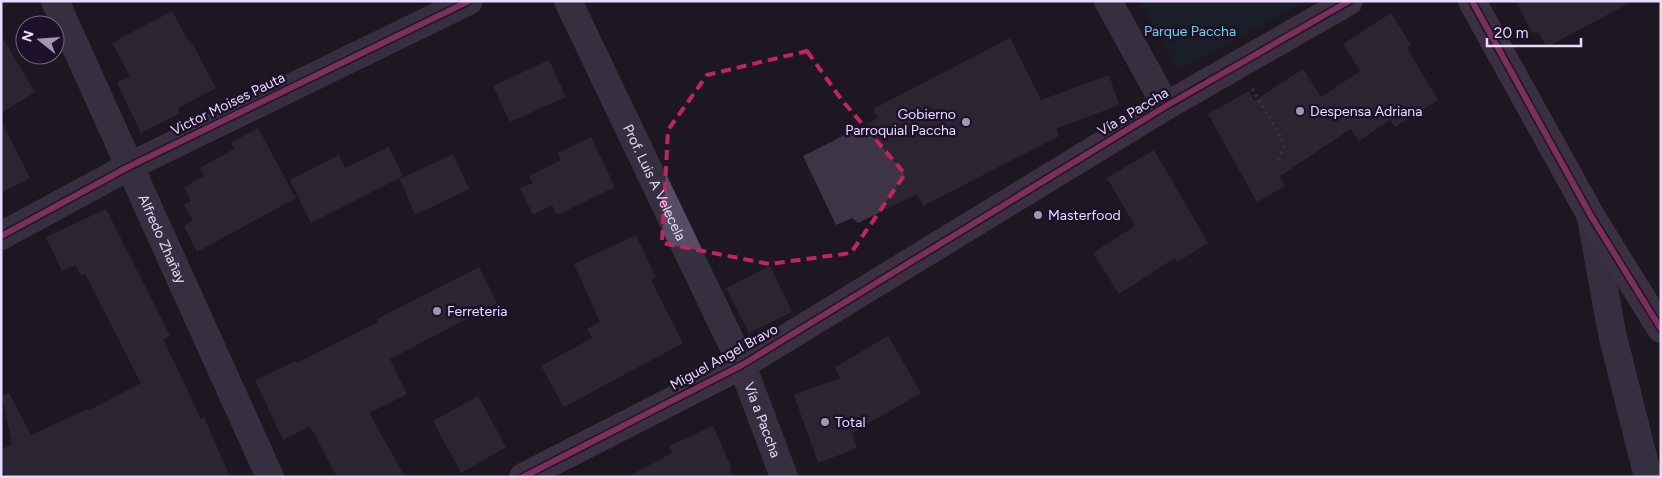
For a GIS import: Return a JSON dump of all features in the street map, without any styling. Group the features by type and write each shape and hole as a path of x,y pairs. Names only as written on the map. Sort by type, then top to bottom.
{"main road":[{"name":"Vía a Paccha","path":"931,248 1166,106 1349,1"},
{"path":"1472,1 1591,216 1661,329"},
{"name":"Miguel Angel Bravo","path":"523,477 742,365 931,248"}],"street":[{"name":"Alfredo Zhañay","path":"55,1 270,477"},
{"name":"Victor Moises Pauta","path":"1,236 130,166 469,1"},
{"name":"Prof. Luis A Velecela","path":"568,1 742,365"},
{"path":"1108,1 1166,106"},
{"path":"1591,216 1612,333 1648,477"},
{"name":"Vía a Paccha","path":"742,365 784,477"}],"path":[{"path":"1235,67 1254,92 1279,133 1284,146 1278,162"}],"highlighted area":[{"path":"807,51 841,99 905,174 851,253 769,264 662,243 668,130 707,75"}],"green space":[{"name":"Parque Paccha","path":"1139,1 1307,1 1179,70"}],"building":[{"path":"1516,1 1633,1 1547,47 1538,32 1532,33"},
{"path":"172,11 216,88 178,108 180,113 141,133 117,83 130,76 112,43"},
{"path":"1391,13 1411,45 1407,48 1438,100 1395,127 1390,120 1359,141 1351,129 1280,176 1285,186 1257,202 1208,114 1249,91 1254,101 1303,69 1321,97 1360,71 1343,44"},
{"path":"1,35 15,58 15,65 19,65 35,92 1,113"},
{"name":"Gobierno Parroquial Paccha","path":"1010,38 1041,100 1109,75 1119,105 1056,129 1059,136 923,206 917,194 858,223 852,218 836,225 803,156 878,118 873,109"},
{"path":"549,60 566,97 510,122 493,86"},
{"path":"1,121 30,178 1,193"},
{"path":"258,128 296,198 197,252 184,226 193,220 184,205 191,201 184,187 204,176 200,168 234,149 231,143"},
{"path":"591,137 615,187 557,215 552,205 533,215 520,188 533,183 529,176 561,160 558,153"},
{"path":"389,147 403,176 311,223 290,180 339,155 345,168"},
{"path":"1154,150 1208,243 1177,262 1175,258 1119,294 1093,253 1135,226 1107,178"},
{"path":"453,154 469,189 415,215 400,179"},
{"path":"106,209 170,336 163,339 201,419 204,417 230,477 6,477 1,467 1,450 12,444 2,396 9,393 31,435 87,409 88,411 141,383 85,274 81,276 75,265 62,271 46,237"},
{"path":"636,235 656,278 651,280 683,343 564,407 541,366 592,338 587,329 600,322 574,264"},
{"path":"770,266 792,312 749,333 726,288"},
{"path":"479,267 497,303 390,359 407,394 369,413 405,477 337,477 310,426 283,440 255,380 296,361 297,363 378,322 377,319"},
{"path":"888,336 921,393 852,433 857,448 818,463 794,395 840,378 835,367"},
{"path":"478,396 506,447 461,473 433,421"},
{"path":"713,426 732,469 730,470 733,477 627,477 672,453 669,446"}],"cycle path":[{"path":"1,236 130,166 469,1"},
{"path":"523,477 742,365 1166,106 1349,1"},
{"path":"1472,1 1591,216 1661,329"}],"place":[{"name":"Despensa Adriana","path":"1300,111"},
{"name":"Gobierno Parroquial Paccha","path":"966,122"},
{"name":"Masterfood","path":"1038,215"},
{"name":"Ferreteria","path":"437,311"},
{"name":"Total","path":"825,422"}]}
